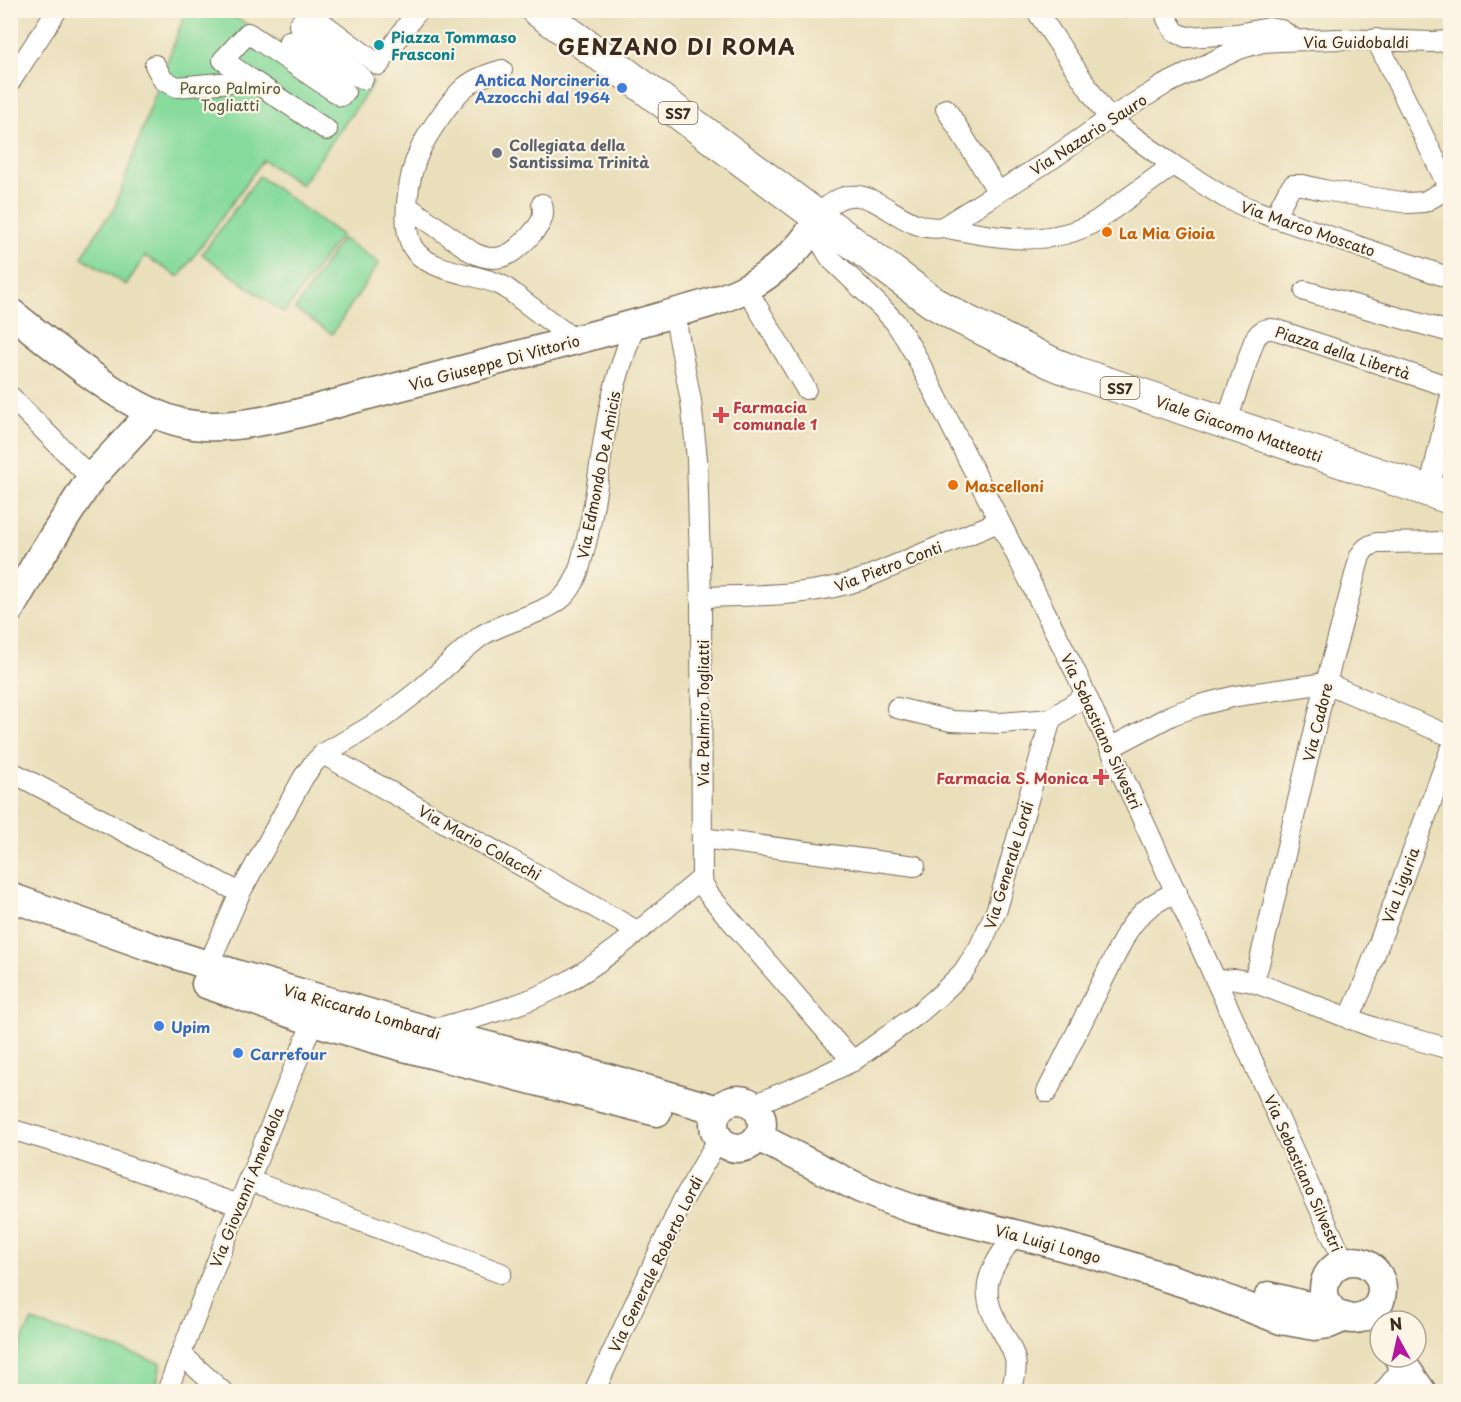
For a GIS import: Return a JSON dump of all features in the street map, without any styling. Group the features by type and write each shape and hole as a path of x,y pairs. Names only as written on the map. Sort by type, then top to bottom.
{"main road":[{"name":"SS7","path":"537,10 615,66 816,223"},
{"name":"Via Giuseppe Di Vittorio","path":"10,312 92,375 124,397 152,412 179,422 201,426 227,425 302,412 574,341 724,298 758,281 781,263 803,242 816,223"},
{"name":"Viale Giacomo Matteotti","path":"816,223 931,301 960,318 1052,363 1440,495"},
{"path":"10,609 37,562 92,478 152,412"},
{"name":"Via Riccardo Lombardi","path":"10,897 208,966 430,1031 573,1068 717,1124"},
{"name":"Via Riccardo Lombardi","path":"10,918 313,1021 400,1046 717,1124"},
{"path":"738,1100 746,1101 758,1121 748,1146 742,1147 729,1146 717,1124 724,1104 738,1100"},
{"name":"Via Luigi Longo","path":"758,1121 852,1184 888,1200 1132,1266 1187,1284 1281,1320 1315,1326 1355,1317"},
{"name":"Via Luigi Longo","path":"758,1121 869,1175 916,1193 1075,1234 1276,1299 1355,1317"},
{"path":"1353,1260 1370,1266 1377,1273 1381,1282 1380,1300 1375,1308 1355,1317 1325,1298 1325,1280 1329,1272 1344,1262 1353,1260"},
{"path":"1406,1369 1422,1392"}],"street":[{"path":"13,74 57,10"},
{"path":"327,130 223,60 248,33 340,96 345,92 289,41 363,79 299,25 307,12 379,65 418,10"},
{"path":"1036,10 1109,119"},
{"name":"Via Guidobaldi","path":"1166,15 1175,32 1186,37 1237,34 1265,28 1288,35 1450,41"},
{"name":"Via Nazario Sauro","path":"943,227 1164,85 1239,49 1288,35"},
{"path":"1274,218 1293,185 1408,203 1424,202 1441,194 1446,188 1445,180 1376,39"},
{"path":"155,65 162,80 177,87 252,80"},
{"path":"502,70 477,79 463,89 420,149 414,165 407,206 409,236 413,248 420,256 449,270 503,286 574,341"},
{"path":"946,109 998,192"},
{"name":"Via Marco Moscato","path":"1109,119 1173,165 1224,197 1274,218 1450,278"},
{"path":"816,223 830,204 847,196 862,197 920,225 934,228 943,227 1005,238 1065,234 1098,220 1173,165"},
{"path":"407,206 472,252 493,258 512,254 521,247 541,224 542,204"},
{"name":"Via Sebastiano Silvestri","path":"816,223 831,259 882,308 906,339 1086,695 1344,1262"},
{"path":"746,288 807,389"},
{"path":"1305,291 1450,332"},
{"name":"Via Palmiro Togliatti","path":"674,312 688,380 697,459 701,597 702,878 709,895 853,1061"},
{"name":"Via Edmondo De Amicis","path":"208,966 240,893 303,778 313,764 323,754 378,722 417,692 481,636 547,607 568,591 576,578 581,562 597,493 612,398 635,324"},
{"name":"Piazza della Libertà","path":"1226,423 1254,341 1259,333 1266,329 1277,330 1450,387"},
{"path":"10,396 92,478"},
{"path":"1440,495 1450,399"},
{"name":"Via Pietro Conti","path":"701,597 804,593 832,588 860,580 998,522"},
{"name":"Via Cadore","path":"1253,982 1326,683 1360,556 1364,549 1377,543 1450,542"},
{"path":"1110,748 1172,715 1200,705 1236,696 1326,683 1450,736"},
{"path":"897,708 936,718 1009,723 1051,719 1086,695"},
{"name":"Via Generale Lordi","path":"758,1121 818,1078 853,1061 905,1024 930,1005 959,976 979,948 992,922 1051,719"},
{"name":"Via Liguria","path":"1349,1019 1450,751"},
{"name":"Via Mario Colacchi","path":"323,754 637,931"},
{"path":"10,771 240,893"},
{"path":"702,838 915,866"},
{"path":"430,1031 518,1005 556,988 589,969 702,878"},
{"path":"1047,1092 1127,932 1148,907 1177,892"},
{"path":"1217,981 1235,979 1253,982 1349,1019 1450,1049"},
{"name":"Via Giovanni Amendola","path":"167,1392 248,1180 313,1021"},
{"name":"Via Generale Roberto Lordi","path":"594,1392 717,1124"},
{"path":"10,1129 61,1144 239,1205"},
{"path":"248,1180 501,1272"},
{"path":"1011,1392 1015,1375 1015,1360 993,1316 988,1294 990,1276 1014,1234"},
{"path":"181,1354 223,1392"},
{"path":"1383,1392 1397,1369"}],"green space":[{"name":"Parco Palmiro Togliatti","path":"186,11 223,11 283,44 295,27 374,83 301,185 263,160 179,277 145,256 126,285 82,257 105,220 113,212"},
{"path":"259,176 341,235 284,313 202,254"},
{"path":"342,238 379,263 332,334 295,309"},
{"path":"32,1321 161,1363 155,1391 11,1391 11,1361"}],"place":[{"name":"Piazza Tommaso Frasconi","path":"379,45"},
{"name":"Antica Norcineria Azzocchi dal 1964","path":"622,88"},
{"name":"Collegiata della Santissima Trinità","path":"497,153"},
{"name":"La Mia Gioia","path":"1107,232"},
{"name":"Farmacia comunale 1","path":"721,415"},
{"name":"Mascelloni","path":"953,485"},
{"name":"Farmacia S. Monica","path":"1101,777"},
{"name":"Upim","path":"159,1026"},
{"name":"Carrefour","path":"238,1053"}],"district":[{"name":"GENZANO DI ROMA","path":"677,46"}]}
